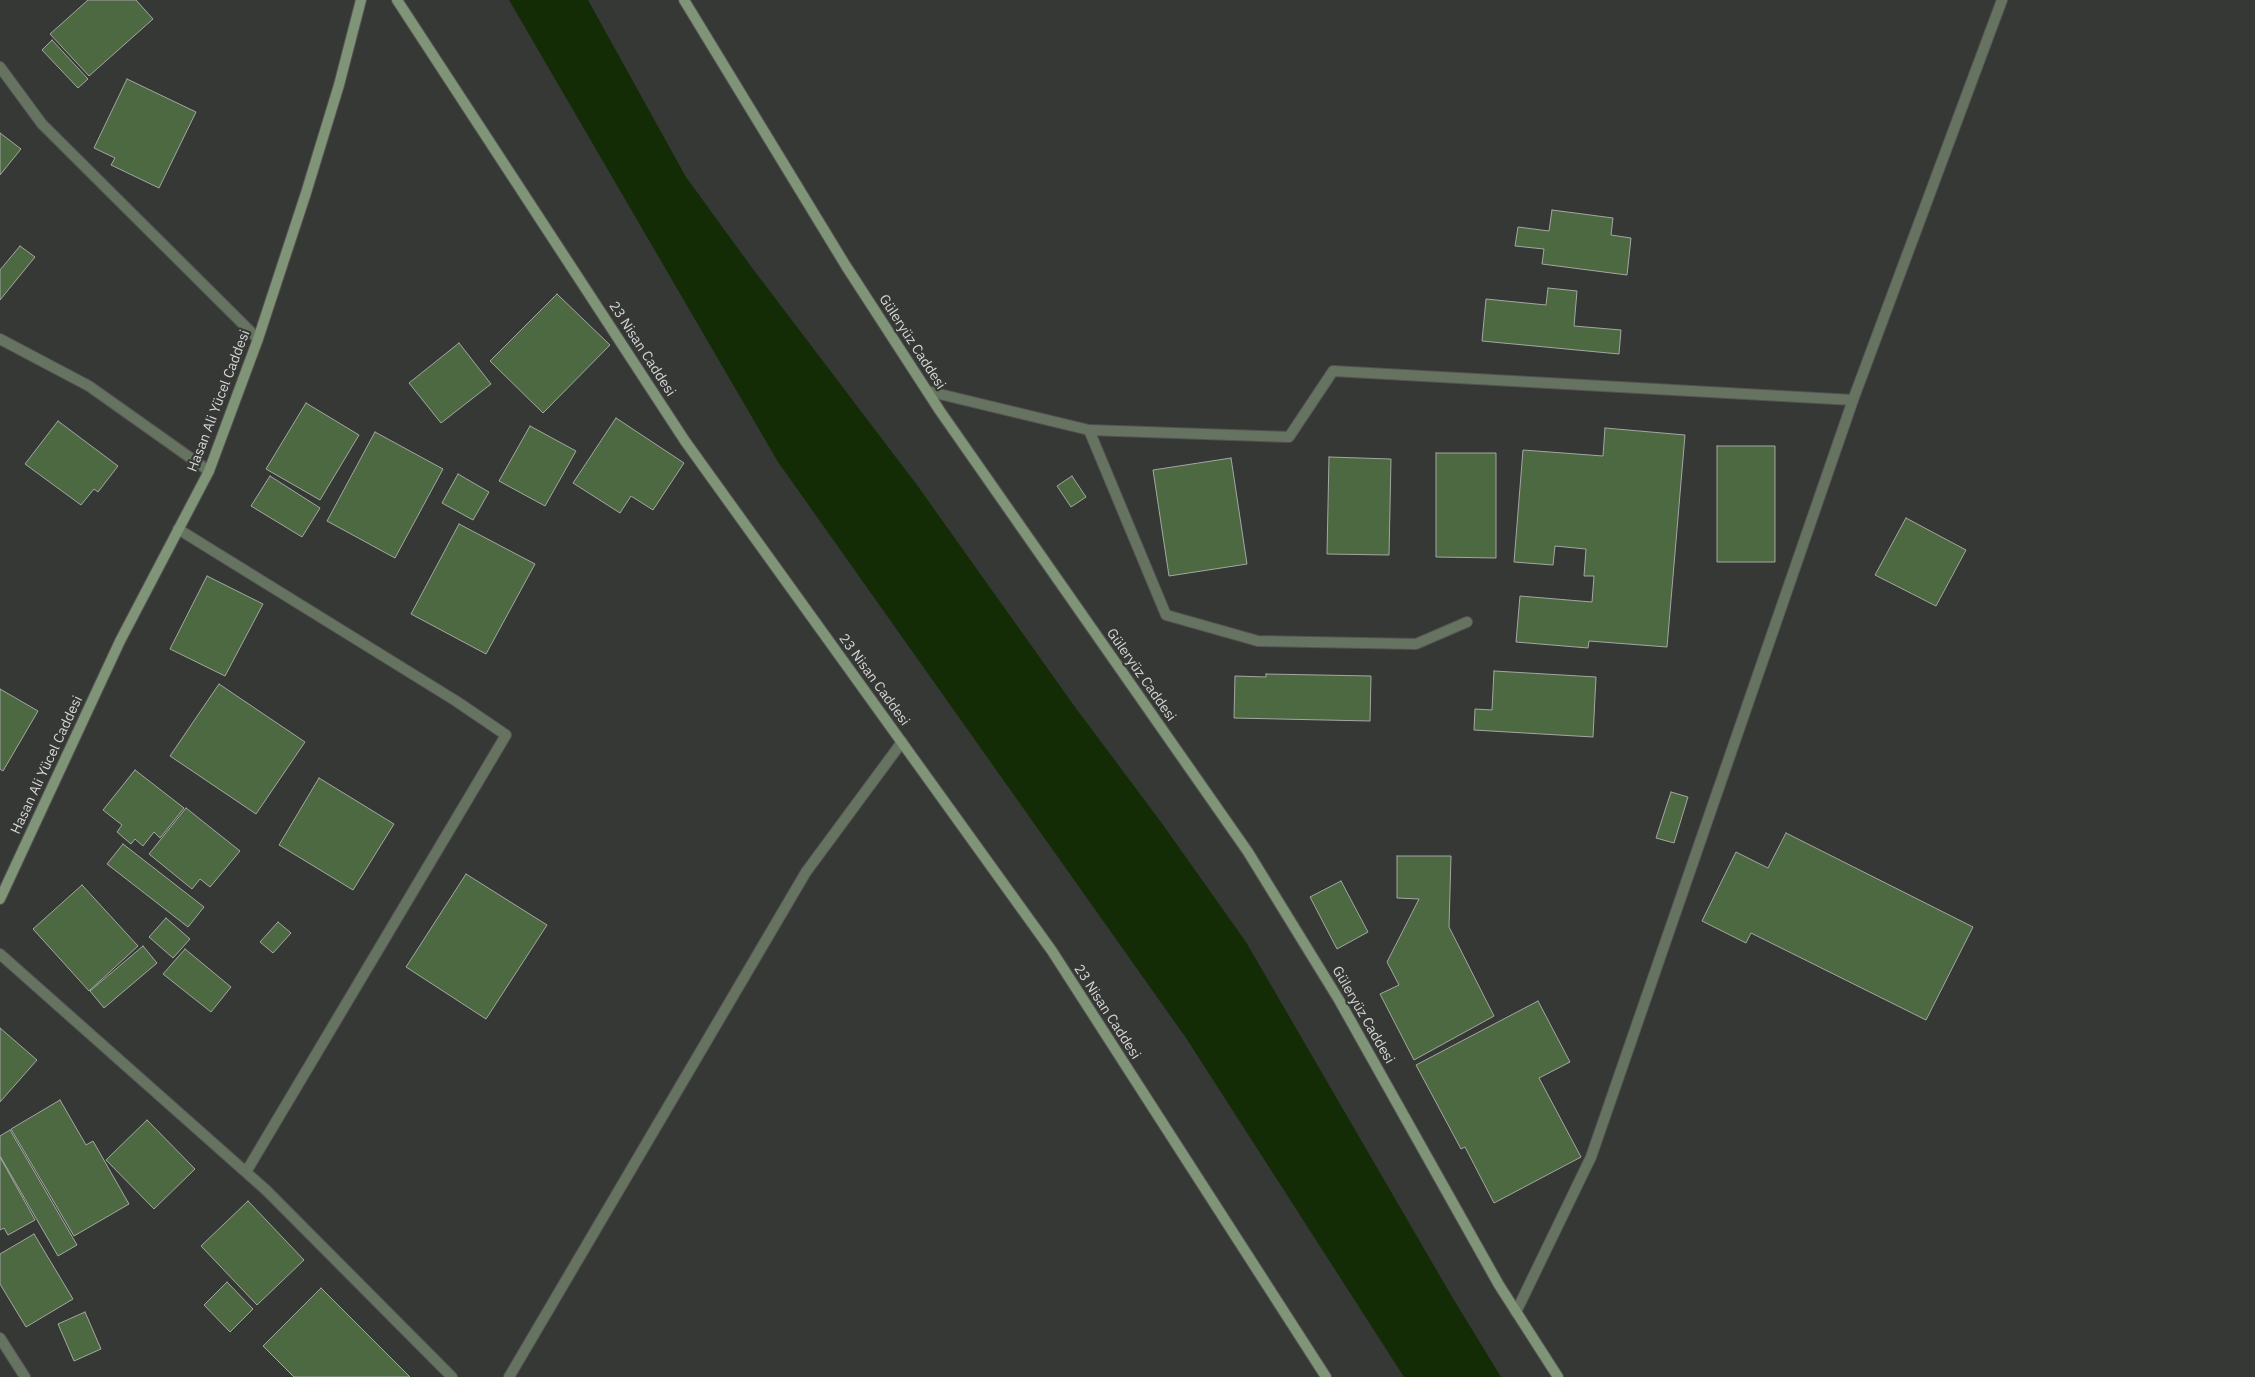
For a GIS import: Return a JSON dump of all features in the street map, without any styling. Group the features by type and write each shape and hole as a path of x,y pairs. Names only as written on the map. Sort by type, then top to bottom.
{"street":[{"name":"Hasan Ali Yücel Caddesi","path":"0,899 120,640 209,471 258,339 306,193 339,85 361,0"},
{"name":"23 Nisan Caddesi","path":"397,0 685,441 1052,951 1326,1377"},
{"name":"Güleryüz Caddesi","path":"684,0 846,266 927,390 1248,852 1339,1000 1500,1285 1558,1377"},
{"path":"1516,1312 1591,1157 1853,400 2002,0"},
{"path":"0,67 42,124 258,339"},
{"path":"0,339 89,386 209,471"},
{"path":"927,390 1089,430 1289,437 1333,371 1853,400"},
{"path":"1089,430 1166,615 1258,641 1268,642 1416,644 1467,622"},
{"path":"178,529 456,701 506,735 246,1172"},
{"path":"509,1377 806,872 902,742"},
{"path":"0,954 266,1190 452,1377"},
{"path":"0,1338 25,1377"}],"shaded area":[{"path":"509,0 588,0 686,177 753,269 917,485 1246,942 1451,1295 1501,1377 1404,1377 1186,1038 778,462"}],"building":[{"path":"88,0 136,0 153,19 89,76 50,34"},
{"path":"52,40 88,79 78,88 42,50"},
{"path":"127,79 196,112 159,188 111,165 115,158 94,148"},
{"path":"0,133 21,149 0,175"},
{"path":"1552,210 1613,218 1611,235 1631,238 1627,275 1542,264 1544,249 1515,246 1518,227 1549,231"},
{"path":"20,246 35,257 0,300 0,270"},
{"path":"1548,288 1577,291 1574,326 1621,330 1619,354 1482,341 1486,299 1546,305"},
{"path":"557,294 610,345 543,413 490,361"},
{"path":"459,343 491,384 441,423 409,383"},
{"path":"306,403 359,435 320,500 266,469"},
{"path":"616,418 684,463 653,510 631,496 620,513 573,483"},
{"path":"58,421 118,466 98,492 94,489 81,505 25,464"},
{"path":"530,426 576,451 545,506 499,481"},
{"path":"1605,428 1685,435 1667,647 1589,641 1588,648 1516,642 1520,596 1592,602 1594,576 1584,576 1586,549 1555,546 1553,565 1514,562 1523,450 1603,456"},
{"path":"375,432 443,469 395,558 327,521"},
{"path":"1717,446 1775,446 1775,562 1717,562"},
{"path":"1436,453 1496,453 1496,558 1436,557"},
{"path":"1329,457 1391,459 1389,555 1327,554"},
{"path":"1231,458 1247,564 1169,576 1153,470"},
{"path":"458,474 489,492 473,520 442,503"},
{"path":"270,476 320,508 302,537 251,506"},
{"path":"1072,476 1086,497 1071,507 1057,486"},
{"path":"1906,518 1966,550 1936,606 1875,575"},
{"path":"459,524 535,564 486,654 411,614"},
{"path":"207,576 263,604 225,676 170,649"},
{"path":"1494,671 1596,677 1593,737 1474,730 1475,709 1492,710"},
{"path":"1266,674 1371,676 1370,721 1234,718 1235,676 1266,677"},
{"path":"219,684 305,742 256,814 170,756"},
{"path":"0,689 38,711 3,771 0,769"},
{"path":"135,770 184,808 160,838 154,832 143,846 135,839 131,844 117,832 122,825 103,810"},
{"path":"319,778 394,824 353,890 279,845"},
{"path":"1671,792 1688,797 1674,843 1656,838"},
{"path":"186,808 240,851 210,887 200,879 192,889 149,854"},
{"path":"1786,833 1973,927 1926,1020 1751,933 1746,943 1702,921 1736,852 1768,868"},
{"path":"123,844 204,907 188,927 107,864"},
{"path":"1397,856 1451,856 1449,927 1494,1016 1414,1060 1380,994 1399,985 1387,962 1419,899 1397,898"},
{"path":"466,874 547,925 486,1019 406,967"},
{"path":"1341,881 1368,932 1337,949 1310,897"},
{"path":"82,885 138,946 89,991 33,929"},
{"path":"166,918 190,939 173,958 149,937"},
{"path":"278,922 291,933 273,953 260,942"},
{"path":"143,946 157,963 104,1008 90,991"},
{"path":"185,949 231,987 211,1012 163,974"},
{"path":"1538,1001 1570,1062 1539,1078 1581,1157 1494,1203 1465,1147 1461,1149 1416,1065"},
{"path":"0,1028 37,1060 0,1102"},
{"path":"60,1100 86,1145 93,1141 129,1204 74,1236 11,1129"},
{"path":"147,1120 195,1169 154,1209 106,1160"},
{"path":"10,1130 77,1245 58,1256 0,1156 0,1136"},
{"path":"0,1157 35,1220 8,1235 4,1228 0,1230"},
{"path":"248,1201 304,1260 257,1305 201,1246"},
{"path":"34,1234 73,1299 26,1327 0,1284 0,1254"},
{"path":"227,1282 253,1309 230,1332 204,1305"},
{"path":"321,1288 410,1377 294,1377 263,1346"},
{"path":"85,1312 101,1349 74,1361 58,1324"}]}
